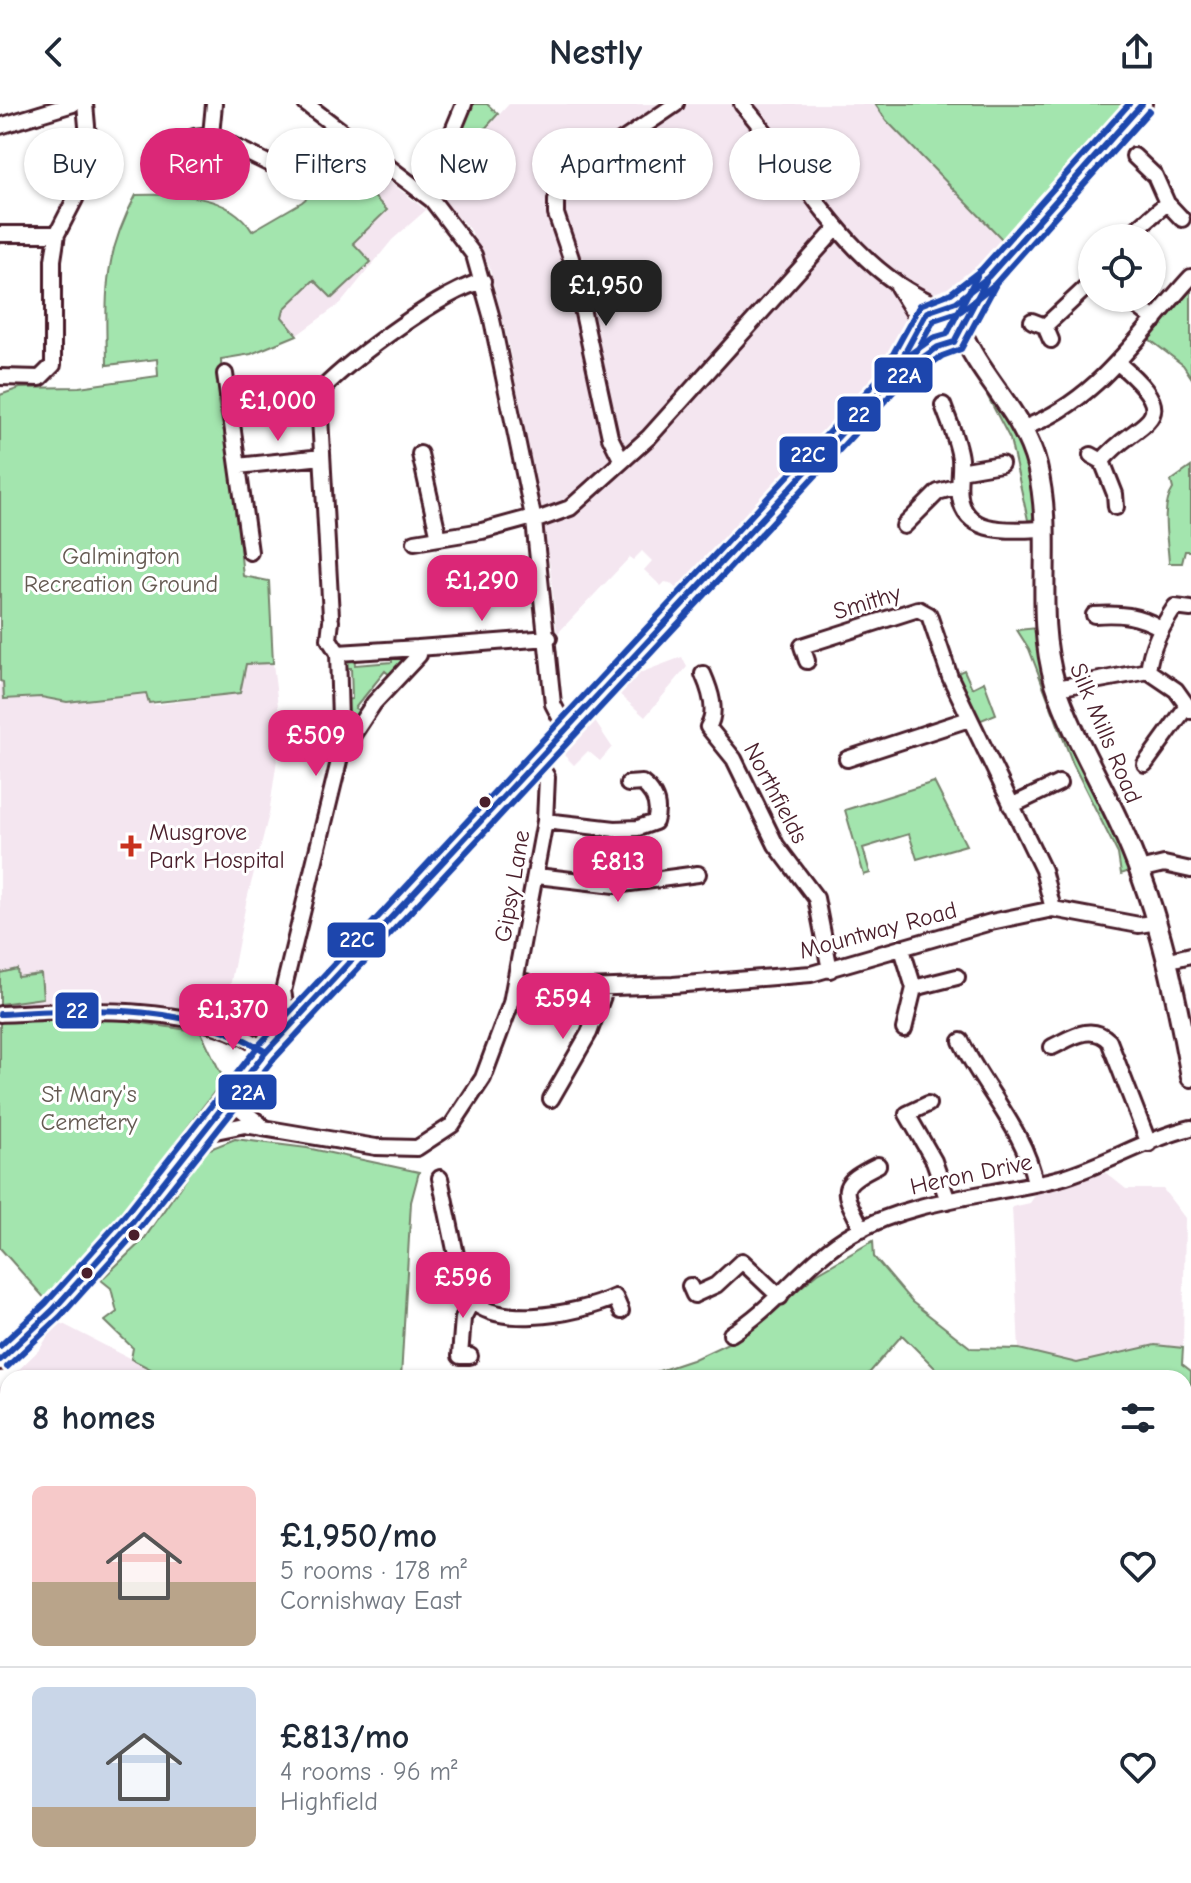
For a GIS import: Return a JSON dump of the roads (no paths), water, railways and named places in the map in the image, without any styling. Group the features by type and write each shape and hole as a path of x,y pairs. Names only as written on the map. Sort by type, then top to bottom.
{"main road":[{"path":"0,1359 53,1310 133,1221 272,1045 889,382 940,347 954,342 988,277 1142,104"},
{"path":"889,382 927,312 942,307 988,277"},
{"path":"942,307 957,315 961,326"},
{"path":"921,326 926,340 940,347"},
{"name":"Silk Mills Road","path":"961,326 980,367 1006,399 1023,428 1037,464 1045,529 1043,629 1057,688 1139,870 1157,922 1170,960 1191,1077"},
{"name":"Silk Mills Road","path":"940,347 980,367"}],"street":[{"path":"0,126 33,110 73,104"},
{"path":"0,377 40,378 50,372 54,361 52,292 57,234 75,199 89,148 85,104"},
{"path":"212,128 214,104"},
{"path":"306,104 411,183"},
{"path":"454,128 464,104"},
{"path":"622,461 610,437 571,258 556,214 560,189 570,178 676,104"},
{"path":"742,104 836,229 898,286 942,307"},
{"path":"1134,156 1182,219"},
{"path":"250,157 260,163"},
{"path":"429,200 460,233 483,281 534,519 549,638 553,704 566,729"},
{"path":"1142,224 1167,203"},
{"path":"415,542 482,531 570,508 692,392 836,229"},
{"path":"0,234 57,234"},
{"path":"1023,428 1066,408 1118,363 1191,277"},
{"path":"285,1003 286,978 341,753 338,653 329,639 331,618 326,592 319,399 322,389 440,301 465,285 483,281"},
{"path":"898,286 921,326"},
{"path":"1051,340 1039,323 1078,293"},
{"path":"1145,312 1155,320"},
{"path":"1117,498 1096,458 1144,429 1152,409 1146,389 1118,363"},
{"path":"229,382 250,552"},
{"path":"942,413 958,448 959,486 962,504 968,514 984,527 1045,529"},
{"path":"420,454 439,538"},
{"path":"238,466 322,457"},
{"path":"960,471 993,463"},
{"path":"911,523 938,492 959,486"},
{"path":"1148,671 1150,652 1176,600 1191,609"},
{"name":"Smithy","path":"807,661 799,639 918,609 925,611 969,719 1043,870 1053,909"},
{"path":"1104,619 1142,618 1161,628"},
{"path":"338,653 549,638"},
{"path":"341,753 374,703 419,655 418,648"},
{"path":"1057,688 1148,671 1176,690 1189,708 1154,758"},
{"name":"Northfields","path":"703,674 715,688 713,719 704,731 734,759 783,857 800,873 816,898 826,931 830,970"},
{"path":"848,760 969,719"},
{"name":"Gipsy Lane","path":"264,1127 376,1147 417,1148 441,1135 467,1107 483,1078 506,1020 537,876 545,821 547,777 537,760"},
{"path":"638,780 654,796 657,806 655,822 662,837"},
{"path":"1011,806 1059,783"},
{"path":"545,821 615,829 638,828 655,822"},
{"path":"1139,870 1164,864 1191,870"},
{"path":"537,876 615,885 698,874"},
{"name":"Mountway Road","path":"526,982 532,996 555,989 606,988 830,970 991,922 1053,909 1139,925 1157,922"},
{"path":"902,949 914,988 904,1029"},
{"path":"1170,960 1191,955"},
{"path":"914,988 957,977"},
{"path":"551,1099 589,1033 606,988"},
{"path":"0,1014 86,1010 147,1014 222,1027 272,1045"},
{"path":"1052,1047 1089,1031 1109,1041 1149,1144"},
{"path":"961,1041 973,1066 1001,1106 1032,1168 1035,1183"},
{"path":"225,1103 264,1127"},
{"path":"225,1103 245,1125"},
{"path":"928,1104 907,1114 905,1125 934,1161 948,1201"},
{"path":"201,1134 245,1125 264,1127"},
{"name":"Heron Drive","path":"731,1334 780,1297 818,1259 862,1229 909,1210 1035,1183 1110,1162 1191,1128"},
{"path":"862,1229 845,1192 850,1178 878,1165"},
{"path":"440,1178 463,1288 471,1303 485,1312 556,1314 582,1311 616,1299"},
{"path":"694,1295 716,1285 747,1257 780,1297"},
{"path":"470,1356 460,1356 463,1318 471,1303"}],"place":[{"name":"Musgrove Park Hospital","path":"131,846"}],"park label":[{"name":"Galmington Recreation Ground","path":"121,570"},
{"name":"St Mary's Cemetery","path":"89,1108"}]}
